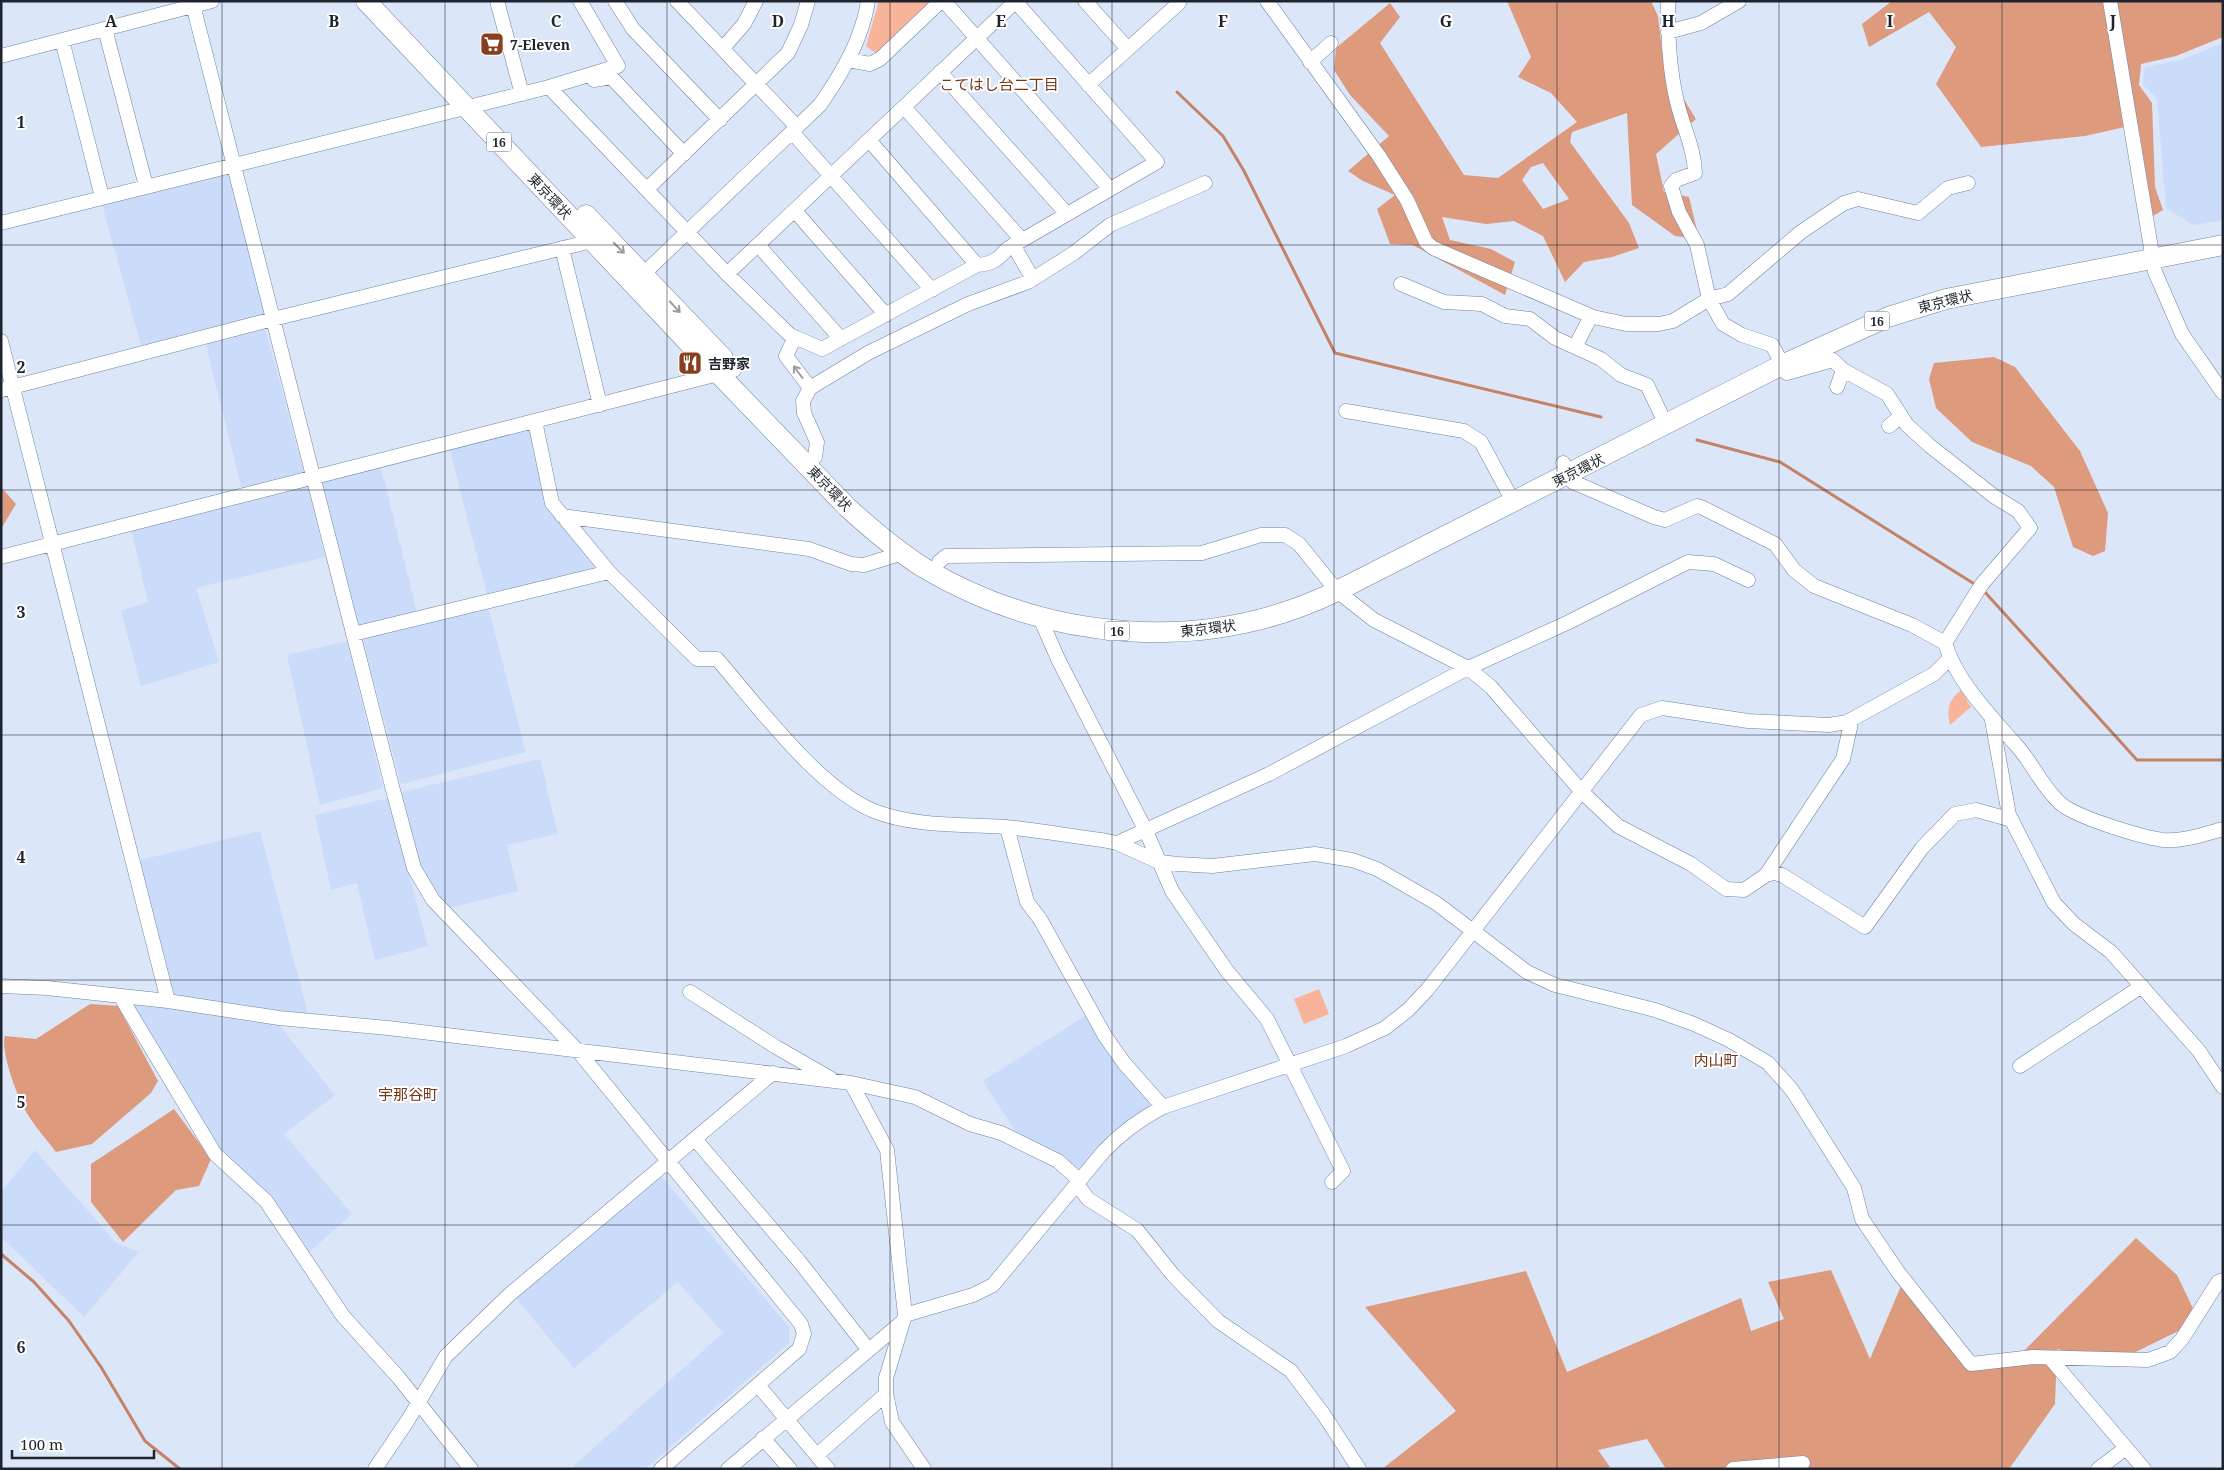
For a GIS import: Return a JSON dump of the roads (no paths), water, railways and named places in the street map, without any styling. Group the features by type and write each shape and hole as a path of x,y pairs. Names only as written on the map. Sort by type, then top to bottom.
{"highway":[{"name":"東京環状","path":"366,1 473,105 727,372 848,507 873,530 923,567 974,594 1040,618 1101,630 1152,633 1202,630 1241,624 1276,615 1780,360"},
{"name":"東京環状","path":"383,1 592,241 638,278"},
{"name":"東京環状","path":"727,372 860,502 915,547 939,562 1017,599 1057,609 1103,617 1146,620 1196,619 1238,612 1333,587 1508,492 1566,469 1661,414 1780,360 1888,317 1946,299 2150,253 2223,233"},
{"name":"東京環状","path":"2150,253 2223,246"}],"street":[{"path":"1,56 193,4 212,1"},
{"path":"497,1 522,94"},
{"path":"1,223 522,94 618,66 580,1"},
{"path":"615,1 633,29 720,120"},
{"path":"677,1 757,85 831,176 932,290"},
{"path":"647,189 757,85 788,53 802,24 808,1"},
{"path":"638,278 795,130 820,104 848,60 861,31 868,1"},
{"path":"848,60 870,64 880,60 942,1 1110,189"},
{"path":"548,87 727,274 795,337 822,349 977,265 989,264 999,259 1018,243 1157,162 1015,1 727,274"},
{"path":"1085,1 1128,49"},
{"path":"1088,85 1179,4 1177,1"},
{"path":"1266,1 1379,156 1407,200 1426,242 1433,248 1591,316 1626,324 1659,324 1673,321 1709,299 1728,294 1801,232 1844,204 1858,199 1918,213 1948,188 1968,183"},
{"path":"1668,1 1669,64 1677,104 1692,148 1695,173 1676,180 1671,186 1679,212 1697,245 1709,299 1726,326 1772,345 1787,373 1833,360 1843,370 1887,394 1900,417 1930,446 1995,497 2018,512 2030,528 1979,587 1945,643"},
{"path":"1668,32 1701,23 1739,1"},
{"path":"2110,1 2150,253 2161,290 2182,334 2223,393"},
{"path":"723,48 744,24 752,3"},
{"path":"193,4 414,868 433,900 578,1051 667,1162 802,1324 804,1334 799,1349 662,1469"},
{"path":"105,29 146,186"},
{"path":"62,40 102,197"},
{"path":"1310,62 1331,43"},
{"path":"940,72 1066,214"},
{"path":"585,76 594,80 610,77 684,154"},
{"path":"904,107 1018,243 1033,279"},
{"path":"869,140 977,265"},
{"path":"815,457 817,442 804,413 803,401 810,388 876,349 968,304 1033,279 1074,253 1110,225 1205,183"},
{"path":"795,211 886,315"},
{"path":"7,389 274,319 592,241"},
{"path":"758,246 841,339"},
{"path":"562,248 600,404"},
{"path":"1401,284 1444,302 1482,304 1506,316 1530,319 1555,338 1601,359 1621,375 1647,385 1661,414"},
{"path":"1576,346 1591,316"},
{"path":"795,337 786,356 810,388"},
{"path":"1,341 7,389 53,544 168,1001"},
{"path":"1837,387 1843,370"},
{"path":"1,557 727,372"},
{"path":"1346,411 1464,431 1481,442 1508,492"},
{"path":"1889,426 1900,417"},
{"path":"535,421 552,503 609,572 697,660 717,659 804,759 828,782 873,810 923,822 1007,827 1117,843 1159,862 1212,866 1315,854 1352,860 1377,870 1436,903 1527,972 1555,985 1655,1010 1694,1024 1729,1040 1768,1063 1792,1090 1854,1188 1865,1224 1898,1272 1972,1364 2034,1357 2148,1360 2170,1352 2182,1339 2218,1282 2223,1280"},
{"path":"1566,469 1573,482 1654,517 1665,520 1702,507 1776,544 1794,570 1814,586 1912,625 1945,643 1950,658 1992,720 2018,746 2058,801 2070,811 2083,817 2163,840 2178,839 2223,829"},
{"path":"562,516 809,549 851,564 864,565 903,553"},
{"path":"939,562 946,556 1202,553 1261,535 1276,533 1292,537 1333,587 1374,620 1396,634 1468,668 1503,699 1582,792 1618,826 1691,864 1726,889 1735,892 1744,890 1766,874 1843,759 1852,719"},
{"path":"1117,843 1268,774 1468,668 1569,622 1688,562 1714,564 1748,580"},
{"path":"353,634 609,572"},
{"path":"1040,618 1058,659 1146,831 1172,891 1228,971 1267,1019 1343,1171 1332,1182"},
{"path":"728,1469 903,1319 973,1295 993,1285 1121,1133 1163,1107 1346,1046 1385,1028 1408,1010 1427,990 1641,715 1653,710 1676,708 1748,721 1829,725 1847,722 1929,677 1950,658"},
{"path":"1992,720 2005,797 2012,820 2054,903 2074,924 2111,952 2199,1050 2223,1087"},
{"path":"1766,874 1782,875 1865,927 1922,848 1955,814 1976,810 2012,820"},
{"path":"1007,827 1027,902 1040,919 1105,1036 1124,1062 1163,1107"},
{"path":"1,986 47,988 168,1001 279,1018 388,1028 773,1073 844,1082 915,1097 970,1124 1001,1133 1058,1161 1078,1183 1088,1199 1137,1230 1173,1275 1218,1321 1291,1371 1324,1415 1359,1469"},
{"path":"2020,1066 2142,986"},
{"path":"690,992 776,1047 844,1082 886,1150 903,1319 886,1378 886,1394 892,1422 924,1469"},
{"path":"120,996 215,1154 266,1201 343,1316 417,1402 471,1469"},
{"path":"375,1469 408,1420 446,1356 509,1295 773,1073"},
{"path":"696,1139 798,1261 868,1349"},
{"path":"2050,1358 2144,1469"},
{"path":"758,1386 828,1469"},
{"path":"816,1456 886,1394"},
{"path":"763,1438 790,1469"},
{"path":"2098,1469 2126,1448"},
{"path":"1733,1469 1803,1463"}],"waterway":[{"path":"1177,92 1223,136 1244,171 1335,353 1601,417"},
{"path":"1697,440 1780,462 1976,585"},
{"path":"1983,590 2137,760 2223,760"},
{"path":"1,1254 34,1282 69,1321 101,1367 145,1441 180,1469"}],"place":[{"name":"7-Eleven","path":"492,44"},
{"name":"吉野家","path":"690,363"}],"district":[{"name":"こてはし台二丁目","path":"999,84"},
{"name":"内山町","path":"1716,1060"},
{"name":"宇那谷町","path":"408,1094"}]}
